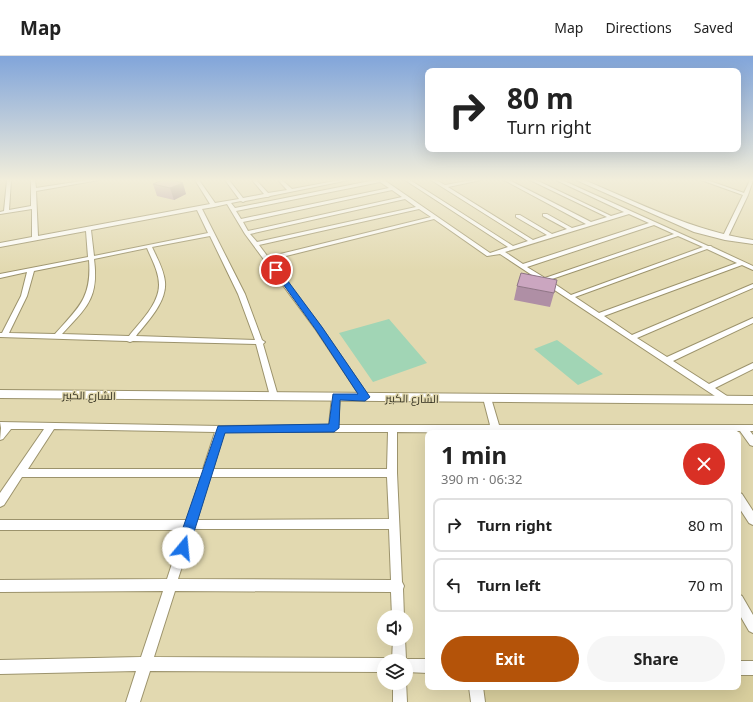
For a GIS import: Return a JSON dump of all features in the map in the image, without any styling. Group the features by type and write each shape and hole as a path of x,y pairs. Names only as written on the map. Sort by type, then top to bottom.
{"street":[{"path":"0,213 16,210"},
{"path":"33,210 35,239"},
{"path":"0,246 187,210"},
{"path":"200,210 235,279 261,342 274,396"},
{"path":"233,210 247,232 319,329 365,397"},
{"path":"240,221 292,210"},
{"path":"247,232 349,210"},
{"path":"256,244 409,210"},
{"path":"422,210 488,255 629,212"},
{"path":"454,210 513,248"},
{"path":"481,210 533,242"},
{"path":"564,210 591,224"},
{"path":"595,210 612,218"},
{"path":"625,210 752,267"},
{"path":"648,210 688,227 730,238 753,242"},
{"path":"657,210 687,223 730,238"},
{"path":"730,238 740,210"},
{"path":"545,215 572,230"},
{"path":"518,216 552,236"},
{"path":"268,259 434,218"},
{"path":"522,266 655,223"},
{"path":"57,336 76,316 88,298 93,282 88,228"},
{"path":"0,276 211,234"},
{"path":"544,280 680,234"},
{"path":"130,340 158,301 162,291 162,284 149,246"},
{"path":"570,297 709,247"},
{"path":"501,252 727,400"},
{"path":"598,316 742,263"},
{"path":"31,270 24,296 2,335 130,340 261,342"},
{"path":"631,338 753,286"},
{"path":"666,361 753,320"},
{"path":"708,388 753,366"},
{"name":"الشارع الكبير","path":"0,394 753,400"},
{"path":"334,428 336,397"},
{"path":"487,398 495,430"},
{"path":"0,436 4,425 222,429 334,428 425,430"},
{"path":"0,502 52,425"},
{"path":"742,428 753,442"},
{"path":"711,430 753,428"},
{"path":"133,702 144,664 222,429"},
{"path":"393,429 392,472 398,610"},
{"path":"594,430 645,430"},
{"path":"20,473 206,474 392,472"},
{"path":"741,502 753,520"},
{"path":"0,525 395,524"},
{"path":"0,586 398,586"},
{"path":"741,605 753,627"},
{"path":"0,667 144,664 377,665"},
{"path":"413,665 425,666"},
{"path":"741,668 753,668"},
{"path":"400,690 400,702"},
{"path":"476,690 478,702"}],"shaded area":[{"path":"741,667 753,667 753,702 478,702 476,690 741,690"}],"green space":[{"path":"389,319 427,363 373,382 339,333"},
{"path":"557,340 603,374 578,385 534,349"}],"building":[{"path":"521,273 557,280 554,293 517,286"}],"route":[{"path":"183,548 222,429 334,428 336,397 365,397 319,329 276,270"}]}
